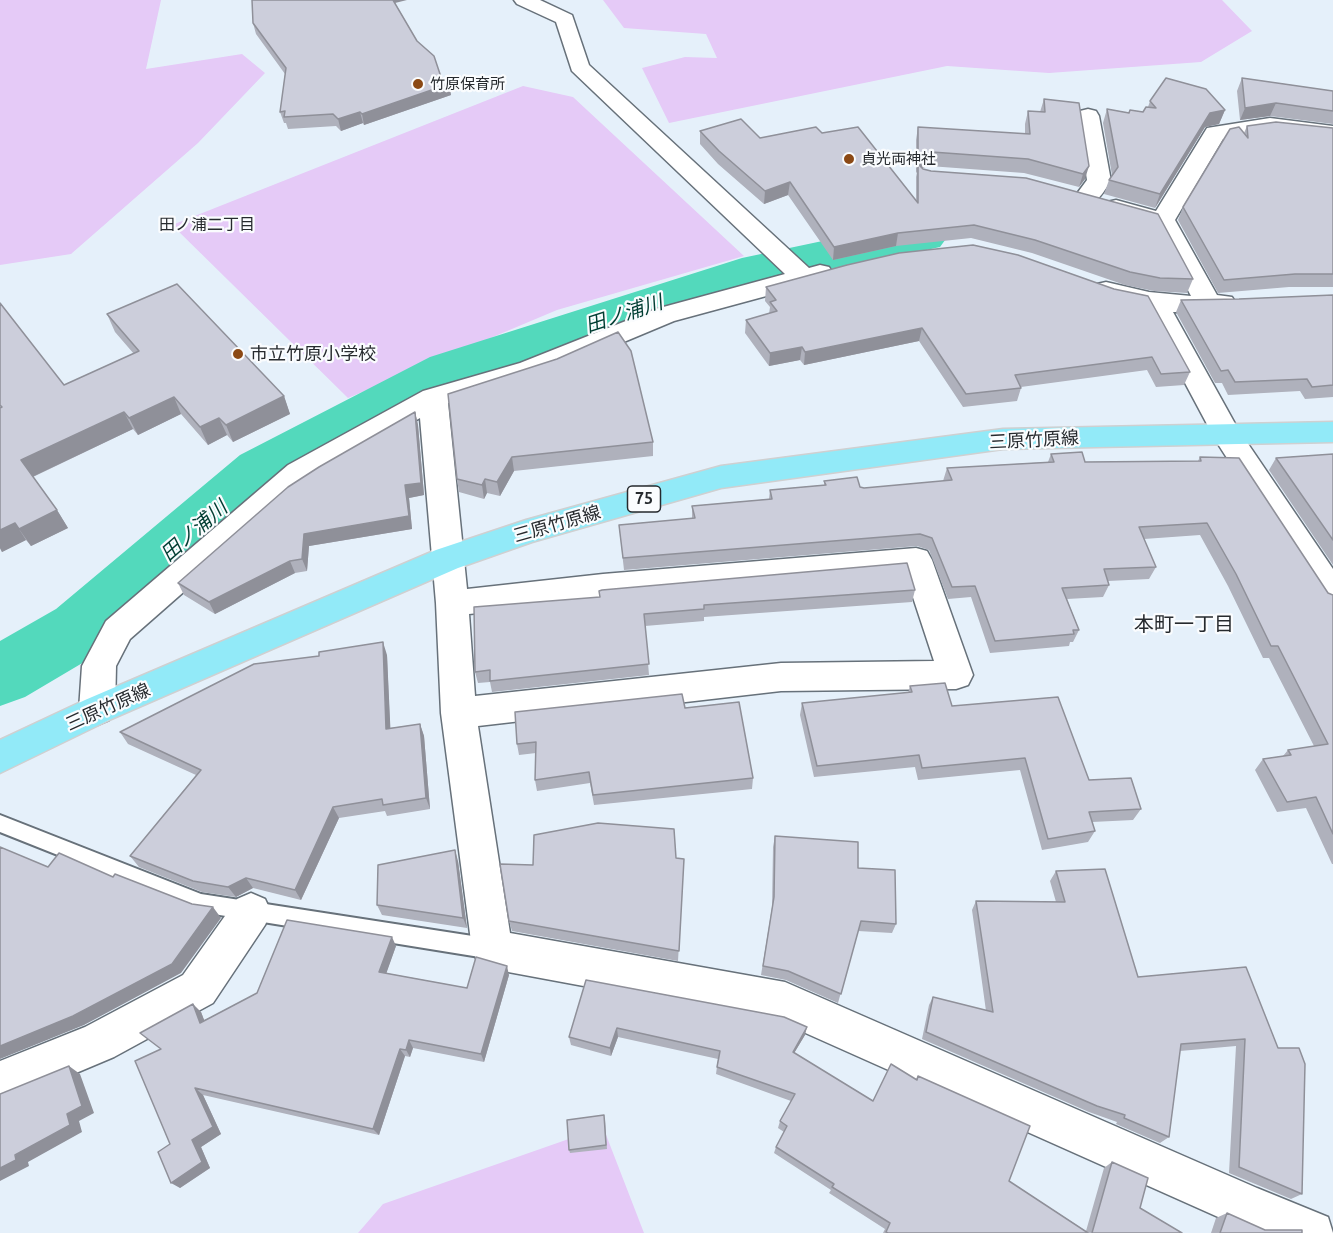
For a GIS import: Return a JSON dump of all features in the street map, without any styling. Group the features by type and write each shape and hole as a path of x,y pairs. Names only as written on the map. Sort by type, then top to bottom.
{"main road":[{"name":"三原竹原線","path":"0,758 97,710 447,559 526,532 721,477 1003,439 1333,432"}],"street":[{"path":"524,0 565,19 579,67 794,268"},
{"path":"1088,116 1099,181 1075,196 1163,220 1195,275 1208,304"},
{"path":"1163,220 1215,133 1270,125 1333,133"},
{"path":"97,710 99,666 118,630 299,473 433,398 530,370 665,315 794,268 849,267"},
{"path":"1086,283 1154,302 1208,304 1243,301"},
{"path":"1154,302 1226,434 1333,595"},
{"path":"433,398 452,603 459,713 492,949 785,1003 1238,1204 1312,1233"},
{"path":"452,603 603,587 916,560 956,675 781,677 459,713"},
{"path":"0,1083 99,1042 198,989 251,912"}],"lane":[{"path":"0,823 201,903 492,949"}],"shaded area":[{"path":"0,0 161,0 146,69 242,54 265,73 198,143 71,254 0,265"},
{"path":"603,0 1222,0 1252,31 1201,62 1049,73 947,66 669,123 642,68 685,57 717,58 706,34 624,28"},
{"path":"523,86 573,97 744,256 557,310 348,398 172,225"},
{"path":"603,1127 644,1233 358,1233 383,1204"}],"building":[{"path":"252,0 393,0 417,41 434,56 441,77 449,84 362,114 360,112 338,119 333,114 284,117 285,111 280,112 286,68 253,23"},
{"path":"1166,78 1206,89 1225,110 1210,113 1160,194 1109,180 1118,167 1107,109 1129,113 1130,110 1143,112 1146,107 1156,108 1150,101"},
{"path":"1242,78 1333,91 1333,111 1276,103 1245,108"},
{"path":"1044,99 1079,103 1089,166 1083,174 1028,159 932,152 923,154 918,159 918,127 1030,134 1028,111 1045,112"},
{"path":"741,119 760,138 816,127 822,133 858,127 918,203 918,164 923,169 931,171 1026,178 1158,214 1193,279 1160,278 1130,272 1035,240 974,225 898,233 834,247 790,182 765,191 719,151 700,131"},
{"path":"1276,122 1333,128 1333,274 1295,274 1224,280 1183,207 1230,129 1239,127 1248,138 1247,126"},
{"path":"973,245 1018,255 1114,289 1148,296 1190,372 1161,374 1152,357 1015,375 1021,388 966,394 922,328 805,352 802,347 770,353 746,320 777,311 770,302 776,300 766,287 899,253"},
{"path":"177,284 284,396 226,425 219,418 200,427 174,397 129,418 124,412 21,460 57,510 19,529 15,523 0,530 0,408 2,407 0,405 0,303 64,385 139,351 107,314"},
{"path":"1333,295 1333,385 1312,387 1307,379 1235,382 1228,370 1221,371 1181,300 1239,299"},
{"path":"618,332 631,351 653,442 512,457 497,482 485,479 482,485 457,479 448,394 557,359"},
{"path":"415,412 421,483 405,485 409,516 304,534 302,559 290,561 209,602 178,583 288,487"},
{"path":"1082,452 1085,462 1201,461 1200,457 1239,458 1328,593 1333,595 1333,834 1316,797 1287,802 1263,759 1291,755 1288,750 1328,744 1278,646 1271,646 1236,574 1207,523 1139,527 1156,567 1104,569 1109,585 1062,588 1079,630 1073,630 1074,634 995,641 975,586 952,587 932,538 920,534 623,558 619,525 695,518 692,506 772,499 770,490 826,485 824,481 857,477 860,487 864,488 952,480 947,468 1054,462 1051,454"},
{"path":"1333,454 1333,540 1276,458"},
{"path":"907,563 915,590 704,605 704,609 644,614 649,664 490,681 490,670 475,672 474,607 600,597 599,591 602,590"},
{"path":"383,642 386,729 420,724 426,798 383,805 382,799 333,807 295,890 246,878 228,887 193,881 130,856 201,770 120,732 254,664 319,656 319,652"},
{"path":"945,683 952,706 1058,697 1089,780 1131,778 1141,809 1089,812 1095,831 1048,839 1025,758 922,768 919,755 817,766 802,703 912,692 910,686"},
{"path":"682,694 685,708 739,702 753,778 593,795 589,772 535,780 536,742 517,744 515,712"},
{"path":"598,823 674,829 676,858 684,859 679,951 509,921 500,864 533,865 534,835"},
{"path":"775,836 858,842 858,868 895,870 896,924 861,921 841,994 788,971 763,966 774,897"},
{"path":"0,847 48,867 59,853 113,877 115,874 192,904 213,907 172,964 73,1016 0,1046"},
{"path":"455,850 463,918 377,905 378,865"},
{"path":"1105,869 1138,977 1246,967 1278,1048 1299,1048 1305,1064 1302,1194 1239,1167 1245,1039 1181,1044 1169,1137 1124,1118 1125,1115 1097,1106 926,1032 933,997 993,1012 976,901 1065,902 1056,871"},
{"path":"287,920 392,937 379,972 467,988 476,957 507,966 481,1054 409,1040 406,1050 400,1049 373,1129 195,1088 213,1127 192,1140 202,1162 171,1183 158,1152 170,1144 135,1061 161,1049 140,1033 193,1004 200,1023 257,993"},
{"path":"586,980 784,1017 807,1027 793,1052 873,1101 891,1064 917,1080 918,1076 1030,1126 1009,1181 1088,1233 886,1232 890,1223 832,1187 834,1184 776,1147 787,1126 780,1121 795,1094 717,1067 720,1051 617,1028 610,1048 569,1037"},
{"path":"69,1066 82,1106 67,1114 70,1125 15,1155 16,1160 0,1168 0,1094"},
{"path":"604,1115 606,1145 569,1150 567,1120"},
{"path":"1112,1162 1148,1178 1140,1208 1182,1233 1092,1233"},
{"path":"1227,1213 1265,1230 1302,1230 1302,1233 1220,1233"}],"waterway":[{"name":"田ノ浦川","path":"0,676 81,629 262,471 450,371 761,270 922,236"}],"place":[{"name":"竹原保育所","path":"418,84"},
{"name":"貞光両神社","path":"849,159"},
{"name":"市立竹原小学校","path":"238,354"}],"district":[{"name":"田ノ浦二丁目","path":"207,225"},
{"name":"本町一丁目","path":"1184,624"}]}
